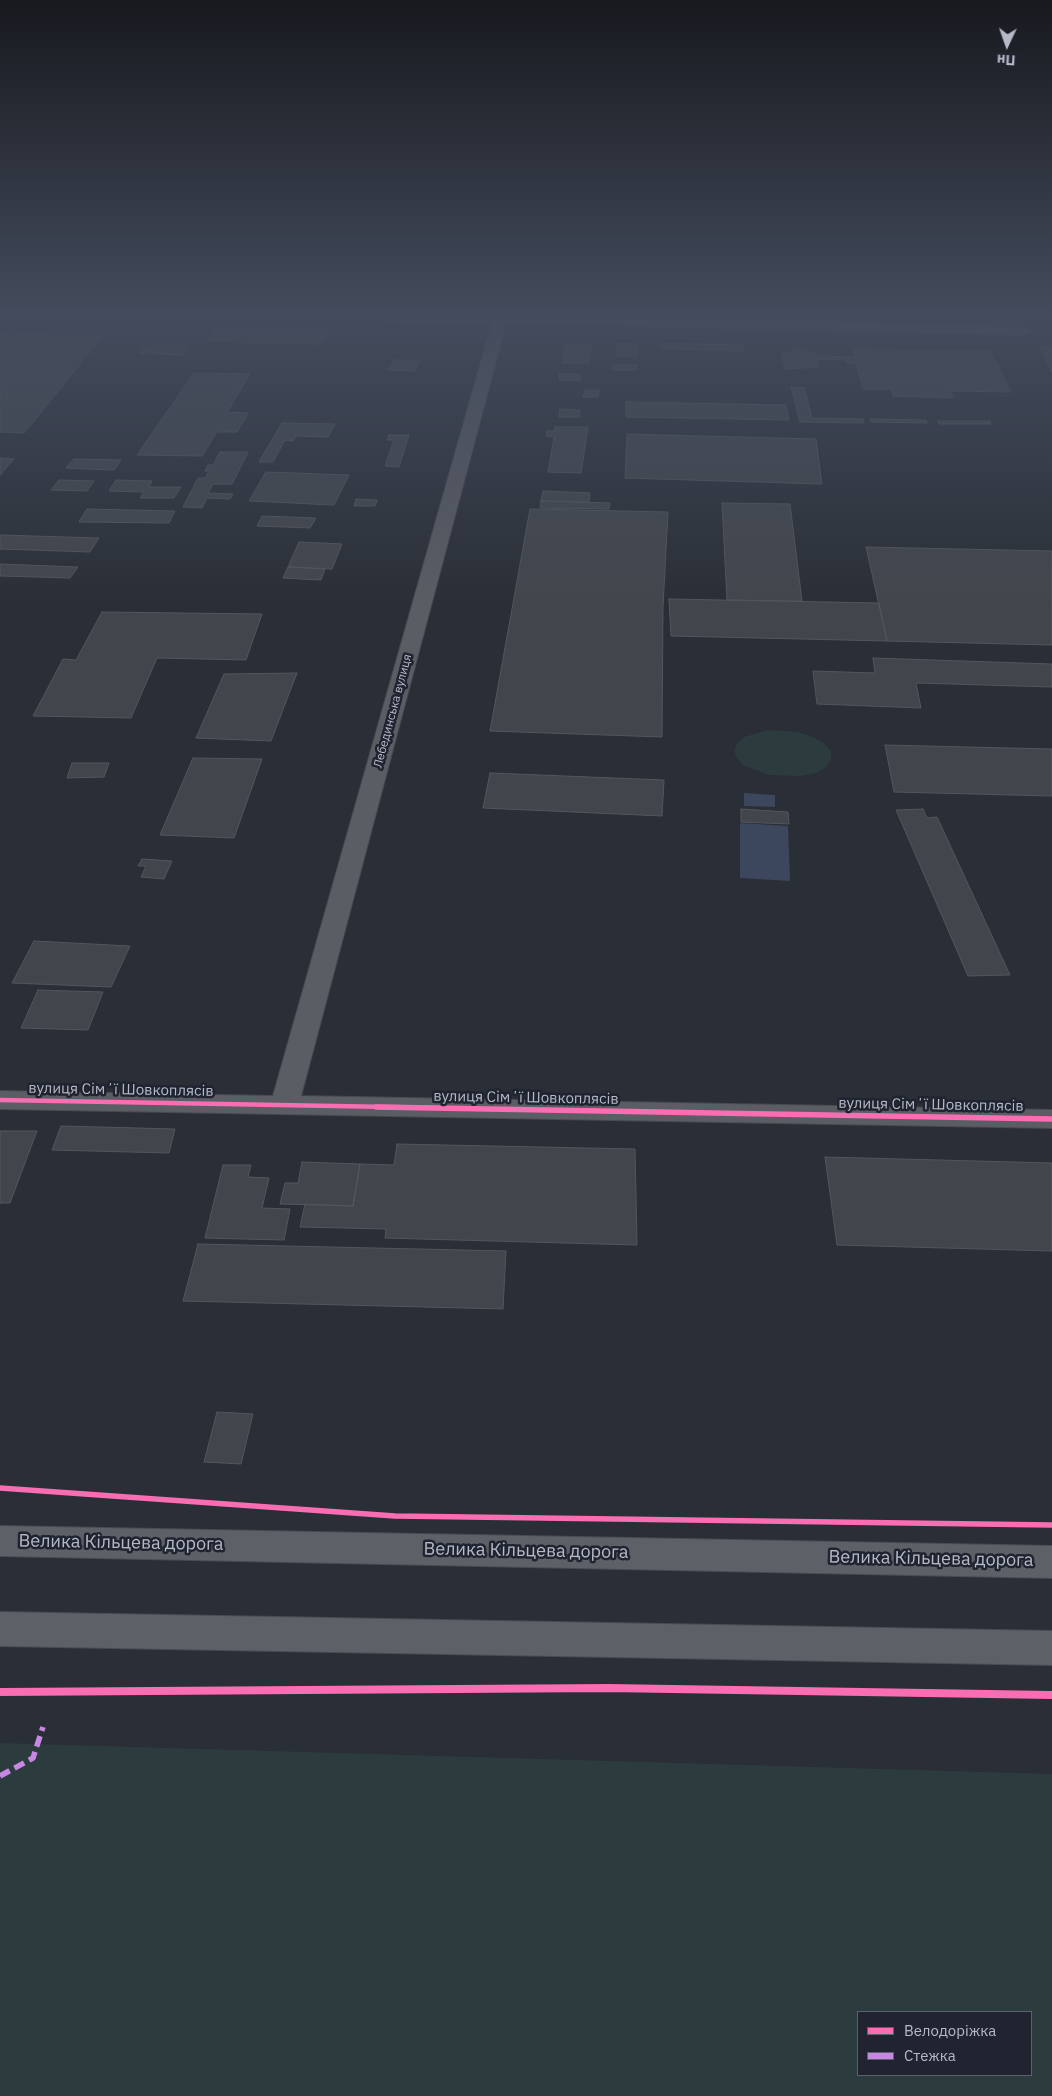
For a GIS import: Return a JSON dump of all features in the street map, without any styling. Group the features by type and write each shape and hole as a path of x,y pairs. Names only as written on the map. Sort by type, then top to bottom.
{"main road":[{"name":"Велика Кільцева дорога","path":"0,1541 1052,1562"},
{"path":"0,1629 1052,1648"}],"street":[{"name":"Лебединська вулиця","path":"284,1106 475,414"},
{"name":"вулиця Сімʼї Шовкоплясів","path":"0,1100 1052,1119"}],"shaded area":[{"path":"768,730 798,732 813,737 824,743 831,751 831,759 826,767 816,773 801,776 769,775 743,765 734,751 737,744 744,737"},
{"path":"0,1743 1052,1774 1052,2096 0,2096"}],"water":[{"path":"744,793 775,795 775,807 744,806"},
{"path":"740,823 788,826 790,881 740,878"}],"building":[{"path":"0,414 40,414 24,433 0,432"},
{"path":"166,414 248,414 237,432 217,432 202,456 137,455"},
{"path":"559,414 579,414 579,417 559,417"},
{"path":"626,414 788,414 789,420 626,417"},
{"path":"798,414 811,414 812,418 863,419 864,423 800,422"},
{"path":"870,419 926,420 927,423 871,422"},
{"path":"938,421 990,421 991,424 939,424"},
{"path":"282,423 335,424 328,437 296,436 293,441 285,440 273,462 259,462"},
{"path":"555,427 588,427 581,473 548,472 554,437 546,436 547,431 554,431"},
{"path":"627,434 816,439 822,484 625,478"},
{"path":"389,435 409,435 399,467 385,466 394,440 387,440"},
{"path":"220,452 248,452 232,484 213,484 208,493 233,494 230,499 207,498 202,508 183,507 198,478 205,478 209,471 205,471 208,465 213,465"},
{"path":"0,458 14,459 0,475"},
{"path":"74,459 121,460 114,470 66,468"},
{"path":"266,472 349,475 334,505 249,501"},
{"path":"59,480 94,481 87,491 51,490"},
{"path":"116,480 152,481 149,487 181,487 174,498 140,498 144,492 109,491"},
{"path":"543,491 590,493 589,502 541,501"},
{"path":"356,499 377,500 375,506 354,506"},
{"path":"541,501 610,503 609,509 540,508"},
{"path":"722,503 790,504 802,601 727,600"},
{"path":"87,509 175,511 169,523 79,522"},
{"path":"530,509 668,512 663,607 662,737 490,731"},
{"path":"262,516 316,518 310,528 257,526"},
{"path":"0,535 99,538 90,552 0,549"},
{"path":"299,542 342,544 332,569 288,567"},
{"path":"866,547 1052,551 1052,645 887,641"},
{"path":"0,564 78,567 70,578 0,576"},
{"path":"288,567 325,569 321,580 283,578"},
{"path":"669,599 879,603 887,641 671,636"},
{"path":"102,612 262,614 246,660 157,658 131,718 33,716 63,659 76,660"},
{"path":"873,658 1052,664 1052,687 916,683 921,708 817,704 813,671 875,673"},
{"path":"297,673 271,741 196,738 224,674"},
{"path":"885,745 1052,749 1052,796 894,792"},
{"path":"193,758 262,759 234,838 160,835"},
{"path":"72,763 109,763 104,777 67,778"},
{"path":"490,773 664,780 662,816 483,808"},
{"path":"741,809 788,812 789,824 741,822"},
{"path":"923,809 927,818 937,817 1010,975 968,976 896,810"},
{"path":"142,859 172,861 164,879 141,877 146,866 138,866"},
{"path":"34,941 130,946 111,987 12,983"},
{"path":"38,990 103,992 88,1030 21,1028"},
{"path":"61,1126 175,1129 169,1153 52,1150"},
{"path":"0,1131 37,1131 10,1203 0,1203"},
{"path":"397,1144 635,1149 637,1245 385,1238 386,1229 300,1227 305,1204 353,1206 360,1164 394,1165"},
{"path":"825,1157 1052,1163 1052,1251 837,1245"},
{"path":"302,1162 360,1164 353,1206 280,1204 285,1183 298,1183"},
{"path":"223,1165 251,1165 248,1177 269,1178 262,1208 290,1209 284,1240 205,1238"},
{"path":"198,1244 506,1251 503,1309 183,1301"},
{"path":"217,1412 253,1414 241,1464 204,1462"}],"marked path":[{"path":"0,1776 33,1758 43,1727"}],"cycle path":[{"path":"0,1100 1052,1119"},
{"path":"0,1488 395,1516 1052,1525"},
{"path":"0,1692 609,1688 1052,1695"}]}
